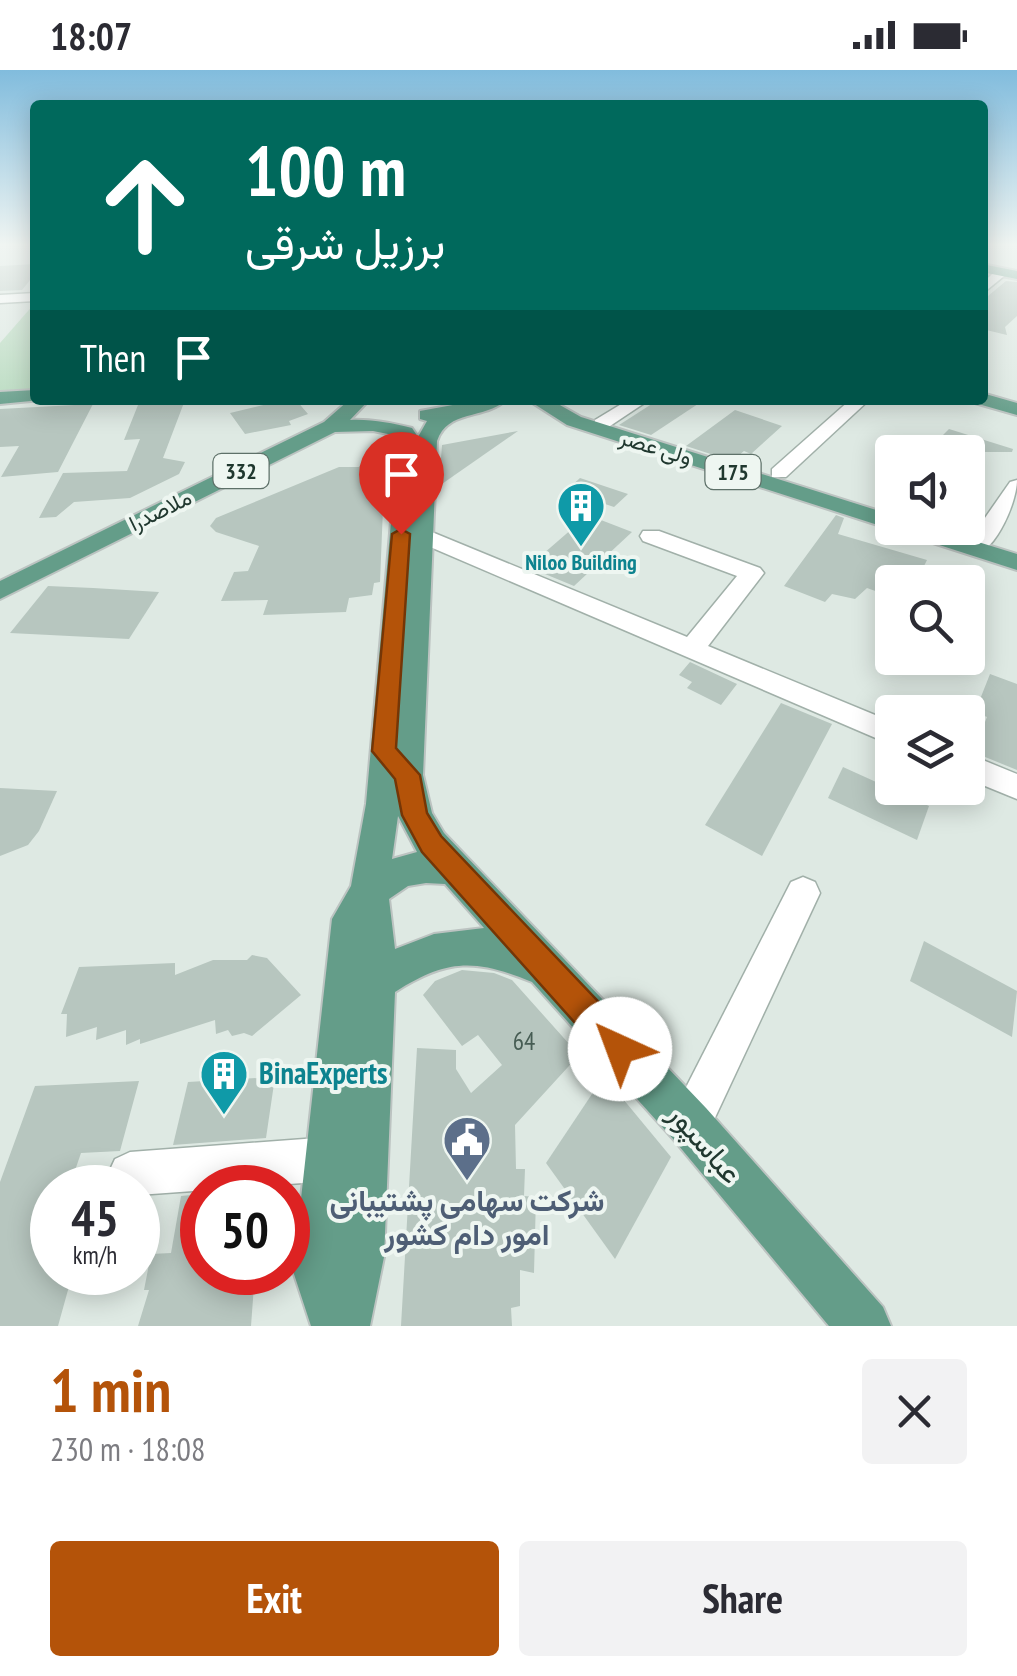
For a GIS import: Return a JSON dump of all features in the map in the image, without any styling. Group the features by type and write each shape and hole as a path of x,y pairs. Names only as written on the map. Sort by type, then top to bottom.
{"main road":[{"path":"0,398 30,396"},
{"path":"988,401 1017,409"},
{"name":"ملاصدرا","path":"3,586 332,426 355,405"},
{"path":"374,405 396,413 447,414 478,405"},
{"name":"ولی عصر","path":"547,405 574,421 875,517"},
{"path":"341,1326 319,1270 330,1159 383,804 396,763 422,535 427,441 432,428 447,414"},
{"path":"332,426 373,425 405,432 412,442 396,763"},
{"name":"ملاصدرا","path":"3,586 45,559 116,531"},
{"path":"965,545 1017,562"},
{"name":"عباسپور","path":"396,763 415,815 431,844 690,1124 864,1326"},
{"path":"364,921 420,866 458,872"},
{"path":"341,1326 360,1257 376,981 364,921"},
{"path":"376,981 406,960 450,948 470,947 520,953 551,974"}],"street":[{"path":"601,424 632,405"},
{"path":"779,472 854,405"},
{"path":"975,548 1017,486"},
{"path":"422,535 875,727"},
{"path":"651,536 752,572 692,649"},
{"path":"985,773 1017,787"},
{"path":"690,1124 803,893"},
{"path":"160,1172 330,1159"}],"green space":[{"path":"30,309 30,390 0,392 0,343"}],"building":[{"path":"988,302 1017,302 1017,316 1005,327 1007,335 988,330"},
{"path":"92,405 58,472 1,477 19,446 0,447 0,409"},
{"path":"138,405 183,405 163,458 185,462 179,474 130,498 74,502 56,517 39,518 63,473 127,471 140,439 124,440"},
{"path":"263,405 300,405 308,414 289,421 291,425 245,434 230,413"},
{"path":"650,405 696,405 651,435 619,425"},
{"path":"735,410 782,426 751,454 744,451 732,461 686,446"},
{"path":"949,429 968,435 943,435"},
{"path":"518,431 439,486 442,445"},
{"path":"985,440 1013,449 985,452"},
{"path":"370,453 393,456 383,508 380,582 374,583 372,595 349,598 346,612 263,615 268,600 221,601 234,572 248,571 259,546 216,532 210,526 216,518 339,467 359,467"},
{"path":"580,478 628,494 614,507 566,491"},
{"name":"Niloo Building","path":"588,515 632,532 574,586 528,567"},
{"path":"836,515 844,518 838,534 927,560 924,565 875,565 875,591 867,588 855,599 832,594 825,602 784,586"},
{"path":"48,586 159,592 129,639 10,633"},
{"path":"690,662 737,684 721,705 687,688 692,682 679,675"},
{"path":"990,674 1017,684 1017,770 985,757 987,717 985,695 982,695"},
{"path":"781,703 832,724 762,856 705,825"},
{"path":"843,767 875,782 875,805 929,806 917,840 828,798"},
{"path":"0,788 57,791 39,831 28,845 0,856"},
{"path":"924,941 1017,991 1012,1037 910,981"},
{"path":"252,955 267,958 301,995 252,1036 232,1036 228,1030 216,1034 215,1020 140,1044 140,1039 126,1045 126,1030 96,1040 97,1027 66,1037 67,1014 61,1014 79,967 175,963 175,975 213,960 247,960"},
{"name":"شركت سهامى پشتيبانى امور دام كشور","path":"462,970 494,973 512,980 579,1055 515,1125 516,1169 525,1169 524,1196 536,1197 534,1273 520,1270 520,1306 511,1308 512,1326 401,1326 417,1048 456,1050 456,1069 471,1093 502,1065 478,1035 462,1046 423,995 435,981"},
{"path":"604,1076 671,1157 615,1259 546,1163"},
{"name":"BinaExperts","path":"275,1077 266,1138 173,1145 188,1082"},
{"path":"139,1081 120,1151 81,1153 77,1165 30,1165 30,1295 67,1295 58,1326 0,1326 0,1182 35,1086"},
{"path":"180,1202 180,1295 253,1295 251,1326 138,1326 147,1295 160,1295 160,1254 171,1253"}],"place":[{"name":"Niloo Building","path":"581,548"},
{"name":"BinaExperts","path":"224,1116"},
{"name":"شركت سهامى پشتيبانى امور دام كشور","path":"467,1182"}],"route":[{"path":"401,534 384,751 407,775 408,795 431,844 620,1049"}]}
